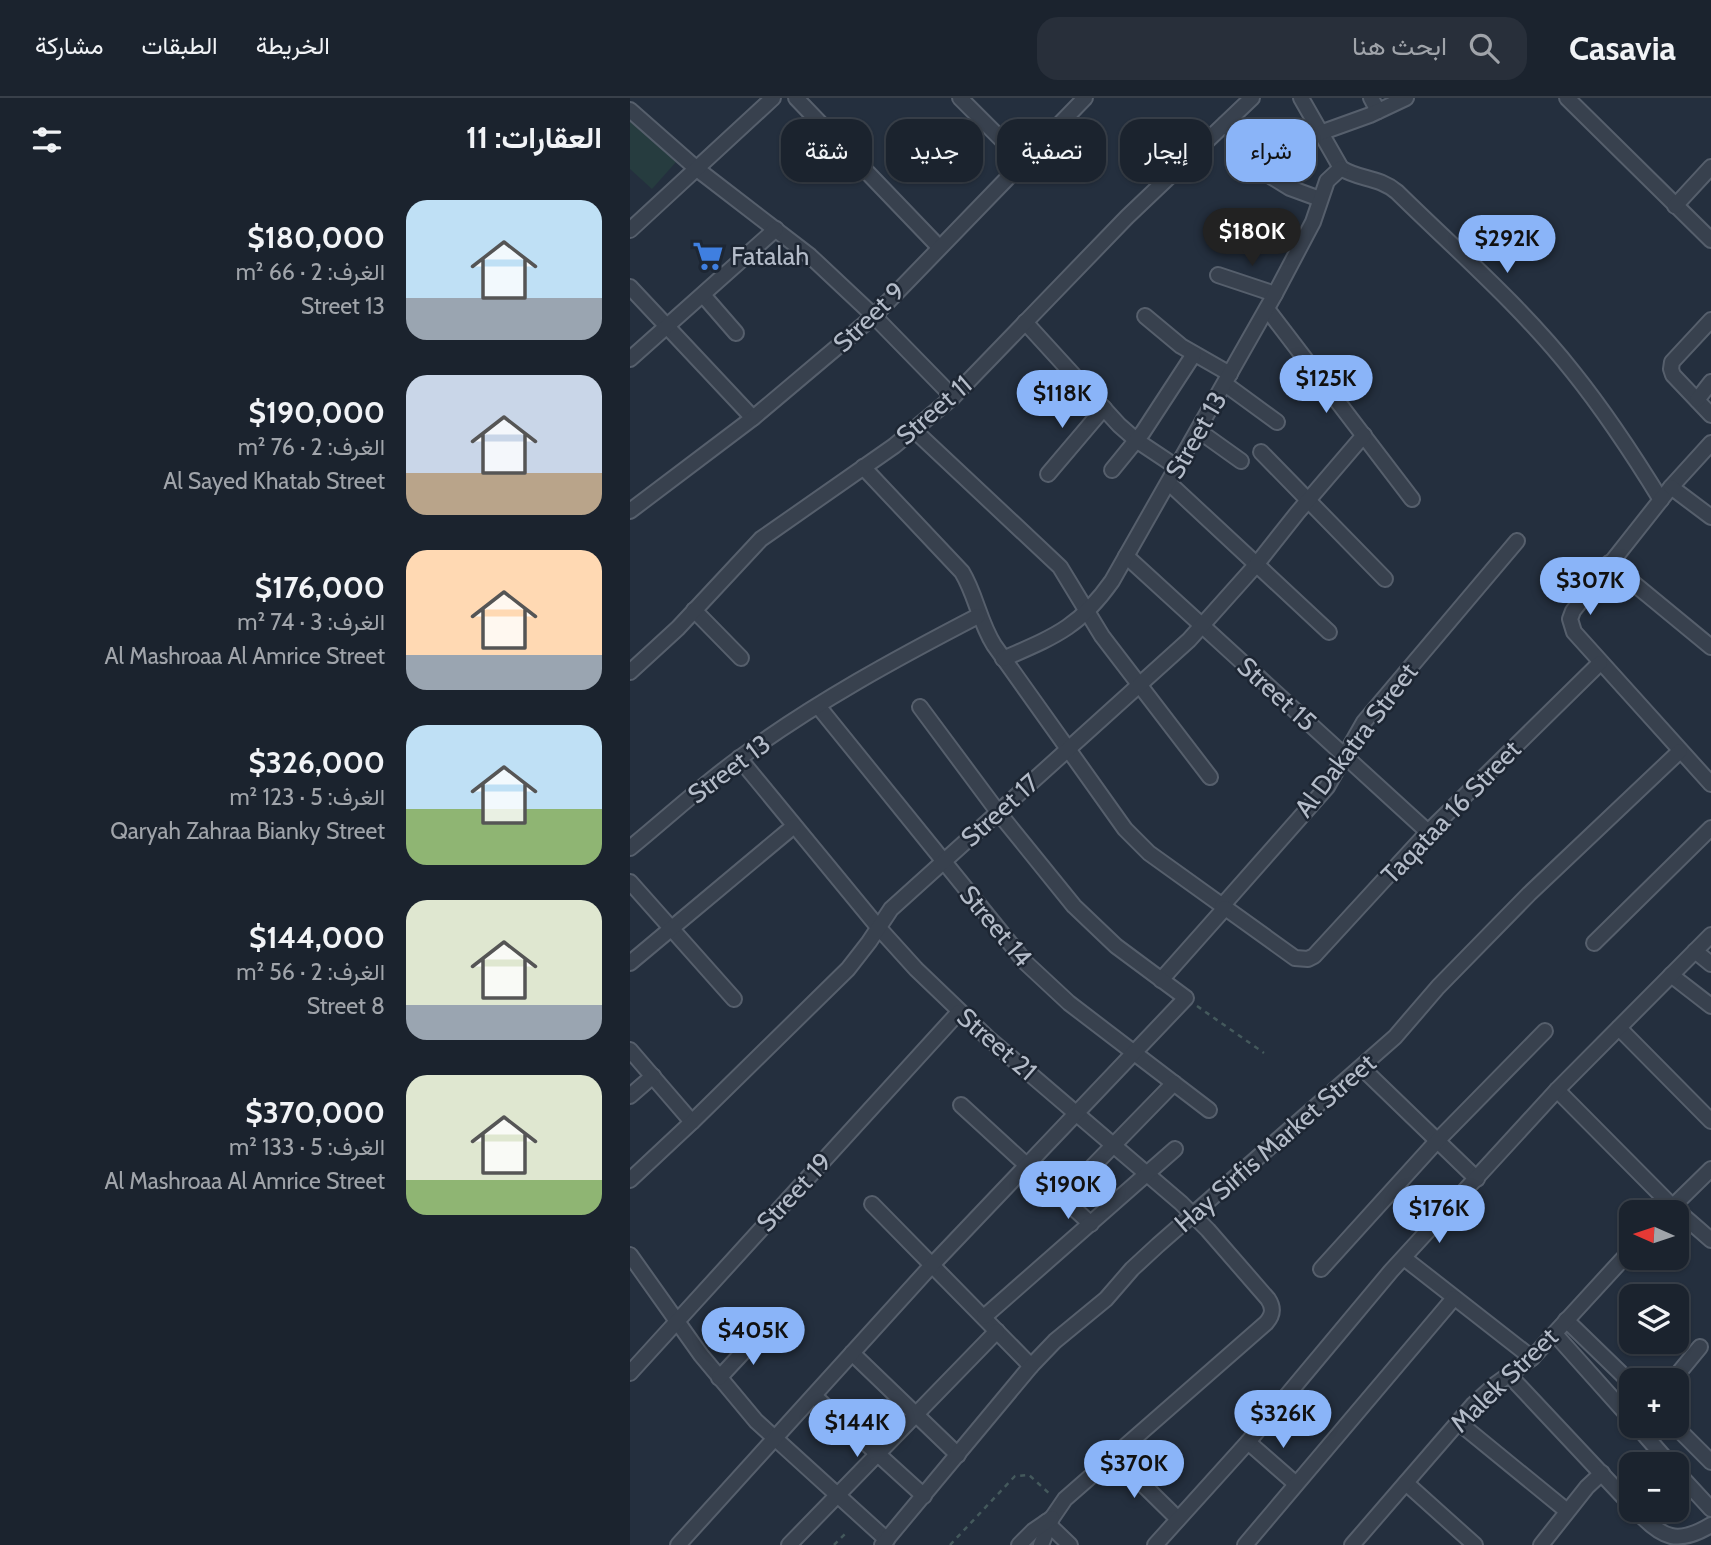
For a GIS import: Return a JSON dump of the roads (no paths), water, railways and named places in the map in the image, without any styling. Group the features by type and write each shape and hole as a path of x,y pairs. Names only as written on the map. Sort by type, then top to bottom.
{"street":[{"path":"630,230 772,98"},
{"path":"796,98 939,247"},
{"path":"960,98 997,135"},
{"name":"Street 9","path":"1064,119 1085,98"},
{"name":"Street 11","path":"630,672 761,539 914,430 953,397 1127,217 1252,98"},
{"path":"1301,98 1341,168 1389,186 1527,321 1573,371 1661,500"},
{"path":"1320,134 1374,105 1406,98"},
{"path":"1567,98 1711,240"},
{"path":"630,110 697,169 810,256 874,316 953,397"},
{"path":"1225,124 1272,177 1290,188 1320,199"},
{"path":"1675,206 1711,167"},
{"name":"Street 13","path":"1003,659 1065,630 1088,612 1112,581 1267,309 1313,222 1327,181 1341,168"},
{"name":"Street 9","path":"631,508 752,418 874,316 1002,182"},
{"path":"630,359 775,229"},
{"path":"1218,275 1275,294"},
{"path":"630,287 752,418"},
{"path":"703,295 736,333"},
{"path":"1267,309 1412,499"},
{"path":"1145,316 1228,379 1277,422"},
{"path":"1711,320 1671,365 1673,375 1711,415"},
{"path":"1026,322 1136,440 1178,468"},
{"path":"1112,470 1136,440 1194,354"},
{"path":"1697,400 1711,382"},
{"path":"1048,474 1104,408"},
{"path":"914,430 1060,567 1102,636 1210,777"},
{"path":"1199,431 1241,461"},
{"name":"Street 17","path":"630,1180 848,969 891,909 1203,627 1364,435"},
{"path":"1711,443 1609,563 1573,611 1570,619 1572,628 1600,663 1711,784"},
{"path":"1261,452 1385,579"},
{"path":"863,467 962,572 969,583 985,631 1003,659 1136,842 1223,907"},
{"path":"1169,483 1329,632"},
{"path":"1671,487 1711,517"},
{"name":"Al Dakatra Street","path":"1161,980 1315,800 1337,772 1354,739 1377,706 1517,541"},
{"name":"Street 15","path":"1126,556 1428,832"},
{"path":"1609,563 1711,647"},
{"path":"694,610 741,658"},
{"name":"Street 13","path":"630,848 739,758 896,659 978,616"},
{"name":"Taqataa 16 Street","path":"1223,907 1289,955 1301,960 1314,956 1428,832 1600,663"},
{"name":"Street 14","path":"818,706 1026,963 1069,1003 1209,1110"},
{"path":"678,1545 932,1265 1186,998 1116,946 1081,913 998,812 920,707"},
{"name":"Hay Sirfis Market Street","path":"884,1542 1055,1341 1105,1300 1132,1269 1395,1037 1438,987 1529,894 1680,751"},
{"name":"Street 21","path":"739,758 877,927 959,1012 1193,1214 1268,1299 1273,1311 1266,1323 1114,1456"},
{"path":"630,963 794,826"},
{"path":"1594,943 1711,828"},
{"path":"630,882 734,999"},
{"path":"1155,1545 1248,1442 1404,1258 1557,1090 1711,935"},
{"path":"1695,951 1711,964"},
{"path":"1671,975 1711,1006"},
{"name":"Street 19","path":"630,1373 959,1012"},
{"path":"1619,1028 1711,1121"},
{"path":"1321,1269 1437,1141 1545,1031"},
{"path":"630,1050 692,1122"},
{"path":"1362,1068 1477,1179"},
{"path":"630,1096 653,1076"},
{"path":"1062,1198 1174,1083"},
{"path":"1557,1090 1661,1200"},
{"path":"961,1104 1091,1224"},
{"path":"984,1317 1175,1149"},
{"path":"1678,1200 1711,1169"},
{"path":"872,1204 1031,1366"},
{"path":"1689,1224 1711,1240"},
{"path":"630,1255 719,1378 774,1440 838,1496 884,1542"},
{"path":"1404,1258 1532,1358"},
{"name":"Malek Street","path":"1352,1545 1473,1405 1532,1358 1619,1263"},
{"path":"1245,1545 1454,1298"},
{"path":"1566,1320 1619,1371"},
{"path":"789,1545 997,1331"},
{"path":"719,1378 761,1333"},
{"path":"1555,1334 1619,1406"},
{"path":"1683,1368 1700,1347"},
{"path":"852,1353 958,1455"},
{"path":"1509,1375 1619,1492"},
{"path":"814,1396 924,1496"},
{"path":"1458,1422 1567,1511"},
{"path":"1647,1438 1660,1452"},
{"path":"1687,1438 1711,1462"},
{"path":"1248,1442 1296,1484"},
{"path":"1041,1545 1049,1522 1061,1504 1114,1456 1178,1518"},
{"path":"1543,1544 1567,1511 1602,1473"},
{"path":"1406,1483 1475,1545"},
{"path":"1689,1485 1711,1509"},
{"path":"1019,1545 1049,1522"},
{"path":"1049,1522 1069,1545"},
{"path":"1647,1522 1660,1536 1675,1544 1684,1545 1699,1539 1711,1525"}],"place":[{"name":"Fatalah","path":"708,256"}]}
